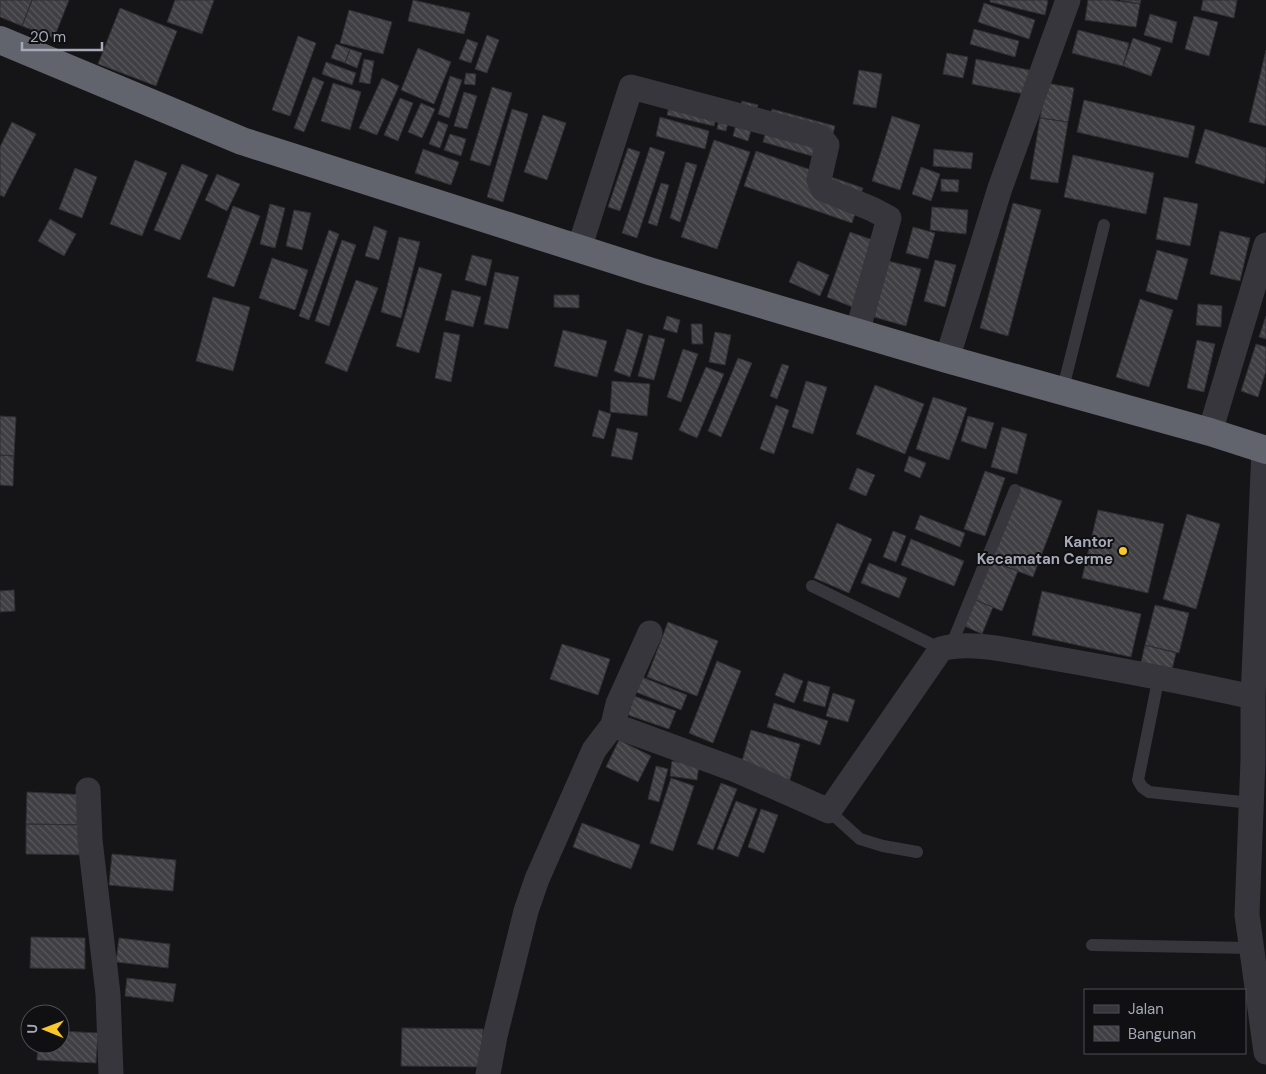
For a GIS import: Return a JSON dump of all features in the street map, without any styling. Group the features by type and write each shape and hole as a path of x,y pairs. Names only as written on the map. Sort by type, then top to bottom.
{"highway":[{"path":"0,40 242,141 579,249 857,333 947,360 1210,432 1265,450"}],"street":[{"path":"947,360 1000,188 1068,0"},
{"path":"579,249 631,87 820,136 827,145 819,180 823,190 872,209 889,218 857,333"},
{"path":"1210,432 1266,245"},
{"path":"1265,450 1253,698 1260,761 1252,803 1247,915 1251,948 1262,1000 1266,1052"},
{"path":"488,1074 495,1036 526,911 537,879 594,750 613,725 618,704 650,633"},
{"path":"613,725 736,770 829,811 946,647 993,648 1159,676 1253,698"},
{"path":"88,790 90,840 108,994 111,1074"}],"lane":[{"path":"1062,392 1104,225"},
{"path":"812,586 946,647 1015,490"},
{"path":"1159,676 1138,780 1142,788 1149,792 1252,803"},
{"path":"829,811 860,838 883,846 917,852"},
{"path":"1092,945 1251,948"}],"building":[{"path":"0,0 32,0 22,26 0,17"},
{"path":"32,0 69,0 54,38 22,26"},
{"path":"175,0 214,0 202,34 167,22"},
{"path":"413,0 470,13 464,34 408,21"},
{"path":"990,0 1048,1 1045,15 990,2"},
{"path":"1088,0 1110,0 1140,4 1136,27 1085,20"},
{"path":"1120,0 1141,0 1140,4"},
{"path":"1203,0 1237,0 1234,18 1201,10"},
{"path":"984,3 1035,20 1029,39 978,22"},
{"path":"120,8 177,31 156,86 98,64"},
{"path":"349,10 392,22 383,54 340,43"},
{"path":"1150,14 1177,22 1172,43 1144,35"},
{"path":"1194,16 1218,22 1209,56 1185,49"},
{"path":"974,29 1019,41 1015,57 970,44"},
{"path":"1078,30 1129,43 1123,66 1072,53"},
{"path":"487,35 499,40 487,73 475,69"},
{"path":"298,36 316,43 290,116 272,110"},
{"path":"1133,38 1161,48 1151,76 1123,66"},
{"path":"467,39 478,43 471,63 459,59"},
{"path":"336,44 350,49 345,63 331,58"},
{"path":"418,48 451,62 434,104 401,90"},
{"path":"350,49 362,53 357,68 345,63"},
{"path":"1266,50 1266,126 1249,122"},
{"path":"947,53 968,57 963,78 943,74"},
{"path":"364,59 374,61 370,84 359,82"},
{"path":"976,59 1034,71 1029,95 972,84"},
{"path":"326,62 356,73 352,85 322,74"},
{"path":"859,70 882,74 876,108 853,104"},
{"path":"466,73 476,74 475,85 464,84"},
{"path":"450,76 462,80 449,118 438,114"},
{"path":"313,77 324,82 304,132 294,128"},
{"path":"382,78 399,86 377,135 359,128"},
{"path":"333,83 361,92 350,130 321,121"},
{"path":"1046,83 1074,88 1068,122 1040,118"},
{"path":"492,87 512,93 490,166 470,160"},
{"path":"673,90 720,101 714,126 667,115"},
{"path":"464,92 477,96 467,129 454,126"},
{"path":"400,98 413,103 398,141 384,135"},
{"path":"1084,100 1195,126 1188,158 1077,132"},
{"path":"742,101 758,105 748,141 733,136"},
{"path":"723,102 732,104 726,131 717,129"},
{"path":"421,103 435,109 422,138 408,132"},
{"path":"512,109 528,114 503,202 487,197"},
{"path":"772,109 835,126 826,160 763,142"},
{"path":"543,115 566,123 547,180 524,172"},
{"path":"892,116 920,125 900,190 872,181"},
{"path":"660,117 709,131 705,149 656,136"},
{"path":"1040,118 1068,122 1058,183 1030,179"},
{"path":"438,121 448,125 440,148 429,144"},
{"path":"12,122 36,134 4,197 0,195 0,147"},
{"path":"1205,129 1266,148 1266,177 1264,184 1195,163"},
{"path":"450,134 466,139 461,156 444,150"},
{"path":"714,140 750,152 717,249 681,237"},
{"path":"650,147 665,152 637,238 622,233"},
{"path":"628,148 640,152 620,211 608,207"},
{"path":"423,149 459,162 451,185 415,173"},
{"path":"934,149 973,153 971,169 933,166"},
{"path":"756,151 863,188 852,223 744,186"},
{"path":"1073,155 1154,173 1146,214 1064,197"},
{"path":"135,160 167,173 142,236 110,224"},
{"path":"686,162 697,165 680,222 670,218"},
{"path":"182,164 208,175 180,240 154,230"},
{"path":"921,167 940,174 931,201 912,194"},
{"path":"75,168 97,177 82,218 59,209"},
{"path":"217,174 240,184 227,211 205,200"},
{"path":"941,179 959,180 958,192 941,191"},
{"path":"661,183 669,185 657,226 648,223"},
{"path":"1164,197 1198,204 1190,246 1156,239"},
{"path":"1013,203 1041,210 1008,336 980,328"},
{"path":"270,204 285,208 275,248 260,244"},
{"path":"233,206 260,216 234,287 207,277"},
{"path":"932,207 968,210 966,234 930,230"},
{"path":"294,210 311,213 302,250 286,246"},
{"path":"50,219 76,234 64,256 38,241"},
{"path":"374,226 387,231 379,260 365,256"},
{"path":"913,227 935,233 928,259 906,253"},
{"path":"329,230 339,234 309,320 299,316"},
{"path":"1220,231 1250,238 1240,281 1210,274"},
{"path":"850,232 884,244 860,310 827,297"},
{"path":"399,237 420,242 401,318 381,312"},
{"path":"342,240 356,245 329,326 315,321"},
{"path":"1157,250 1188,259 1177,300 1146,291"},
{"path":"472,255 492,260 486,286 465,280"},
{"path":"272,258 308,270 295,310 259,298"},
{"path":"935,260 956,265 945,307 924,301"},
{"path":"798,261 829,275 820,296 789,282"},
{"path":"888,261 921,269 906,326 874,317"},
{"path":"419,267 442,274 419,353 396,346"},
{"path":"495,272 519,277 508,329 484,324"},
{"path":"356,280 378,288 347,372 325,363"},
{"path":"452,290 481,297 473,327 445,320"},
{"path":"554,295 579,295 579,308 554,307"},
{"path":"213,297 250,307 233,371 196,361"},
{"path":"1140,299 1173,310 1149,387 1116,377"},
{"path":"1198,304 1222,306 1221,327 1196,325"},
{"path":"667,316 680,320 677,333 663,329"},
{"path":"1266,316 1266,339 1259,337"},
{"path":"691,324 702,324 703,344 692,344"},
{"path":"627,329 643,334 630,377 614,371"},
{"path":"563,330 607,341 597,377 554,366"},
{"path":"444,332 460,335 451,382 435,378"},
{"path":"715,332 731,335 725,365 709,362"},
{"path":"649,335 665,339 654,380 638,376"},
{"path":"1197,340 1215,344 1204,392 1187,388"},
{"path":"1256,344 1266,347 1266,371 1258,397 1241,391"},
{"path":"683,349 698,354 681,402 667,397"},
{"path":"738,358 752,363 721,437 708,431"},
{"path":"782,364 789,366 777,399 770,396"},
{"path":"706,367 724,374 697,438 679,430"},
{"path":"612,381 650,384 647,416 610,412"},
{"path":"806,381 827,387 813,434 792,427"},
{"path":"875,385 924,404 905,454 856,434"},
{"path":"933,397 967,408 949,460 916,449"},
{"path":"776,405 789,410 774,454 760,449"},
{"path":"599,410 611,414 604,439 592,436"},
{"path":"0,416 16,417 14,456 0,455"},
{"path":"968,416 994,423 986,449 961,441"},
{"path":"1002,427 1027,434 1017,474 991,467"},
{"path":"617,428 638,433 632,460 611,456"},
{"path":"0,455 14,456 13,486 0,485"},
{"path":"909,456 926,463 920,478 904,471"},
{"path":"857,468 875,475 866,496 849,489"},
{"path":"985,471 1005,478 985,536 964,529"},
{"path":"1019,486 1062,501 1033,577 991,561"},
{"name":"Kantor Kecamatan Cerme","path":"1098,510 1164,524 1148,593 1082,578"},
{"path":"1187,514 1220,524 1196,609 1163,599"},
{"path":"920,515 965,533 960,547 915,529"},
{"path":"837,523 872,539 849,593 814,578"},
{"path":"893,531 906,536 896,562 883,557"},
{"path":"911,539 964,561 954,586 901,565"},
{"path":"991,561 1018,571 1002,611 975,600"},
{"path":"869,563 907,578 899,598 861,583"},
{"path":"14,590 15,611 0,612 0,591"},
{"path":"1042,591 1141,614 1131,657 1032,635"},
{"path":"975,600 993,607 982,634 960,624"},
{"path":"1155,605 1189,613 1179,653 1145,645"},
{"path":"668,622 718,641 697,696 647,677"},
{"path":"562,644 610,659 598,695 550,679"},
{"path":"1145,645 1176,653 1171,674 1140,667"},
{"path":"717,661 741,671 713,743 689,733"},
{"path":"784,673 803,681 794,703 775,695"},
{"path":"642,677 687,695 681,710 636,692"},
{"path":"808,681 830,687 825,707 803,701"},
{"path":"833,693 855,700 848,722 826,716"},
{"path":"634,696 676,711 669,729 628,715"},
{"path":"774,703 828,721 820,745 767,727"},
{"path":"751,730 800,744 789,783 740,768"},
{"path":"619,740 651,756 638,782 606,767"},
{"path":"672,761 699,765 697,780 670,776"},
{"path":"656,766 668,769 659,802 648,799"},
{"path":"671,778 694,786 673,851 650,843"},
{"path":"721,783 737,789 713,850 697,844"},
{"path":"27,792 87,795 87,825 26,824"},
{"path":"736,801 757,809 738,857 717,849"},
{"path":"761,809 778,815 764,853 748,847"},
{"path":"582,823 640,845 631,869 573,847"},
{"path":"26,824 87,825 86,855 26,854"},
{"path":"112,854 176,860 173,891 109,885"},
{"path":"31,937 85,938 85,969 30,968"},
{"path":"119,938 170,944 168,968 116,962"},
{"path":"127,978 176,984 173,1002 125,996"},
{"path":"402,1028 483,1029 482,1067 401,1066"},
{"path":"70,1032 98,1033 96,1063 37,1060 37,1054 70,1054"}],"place":[{"name":"Kantor Kecamatan Cerme","path":"1123,551"}]}
